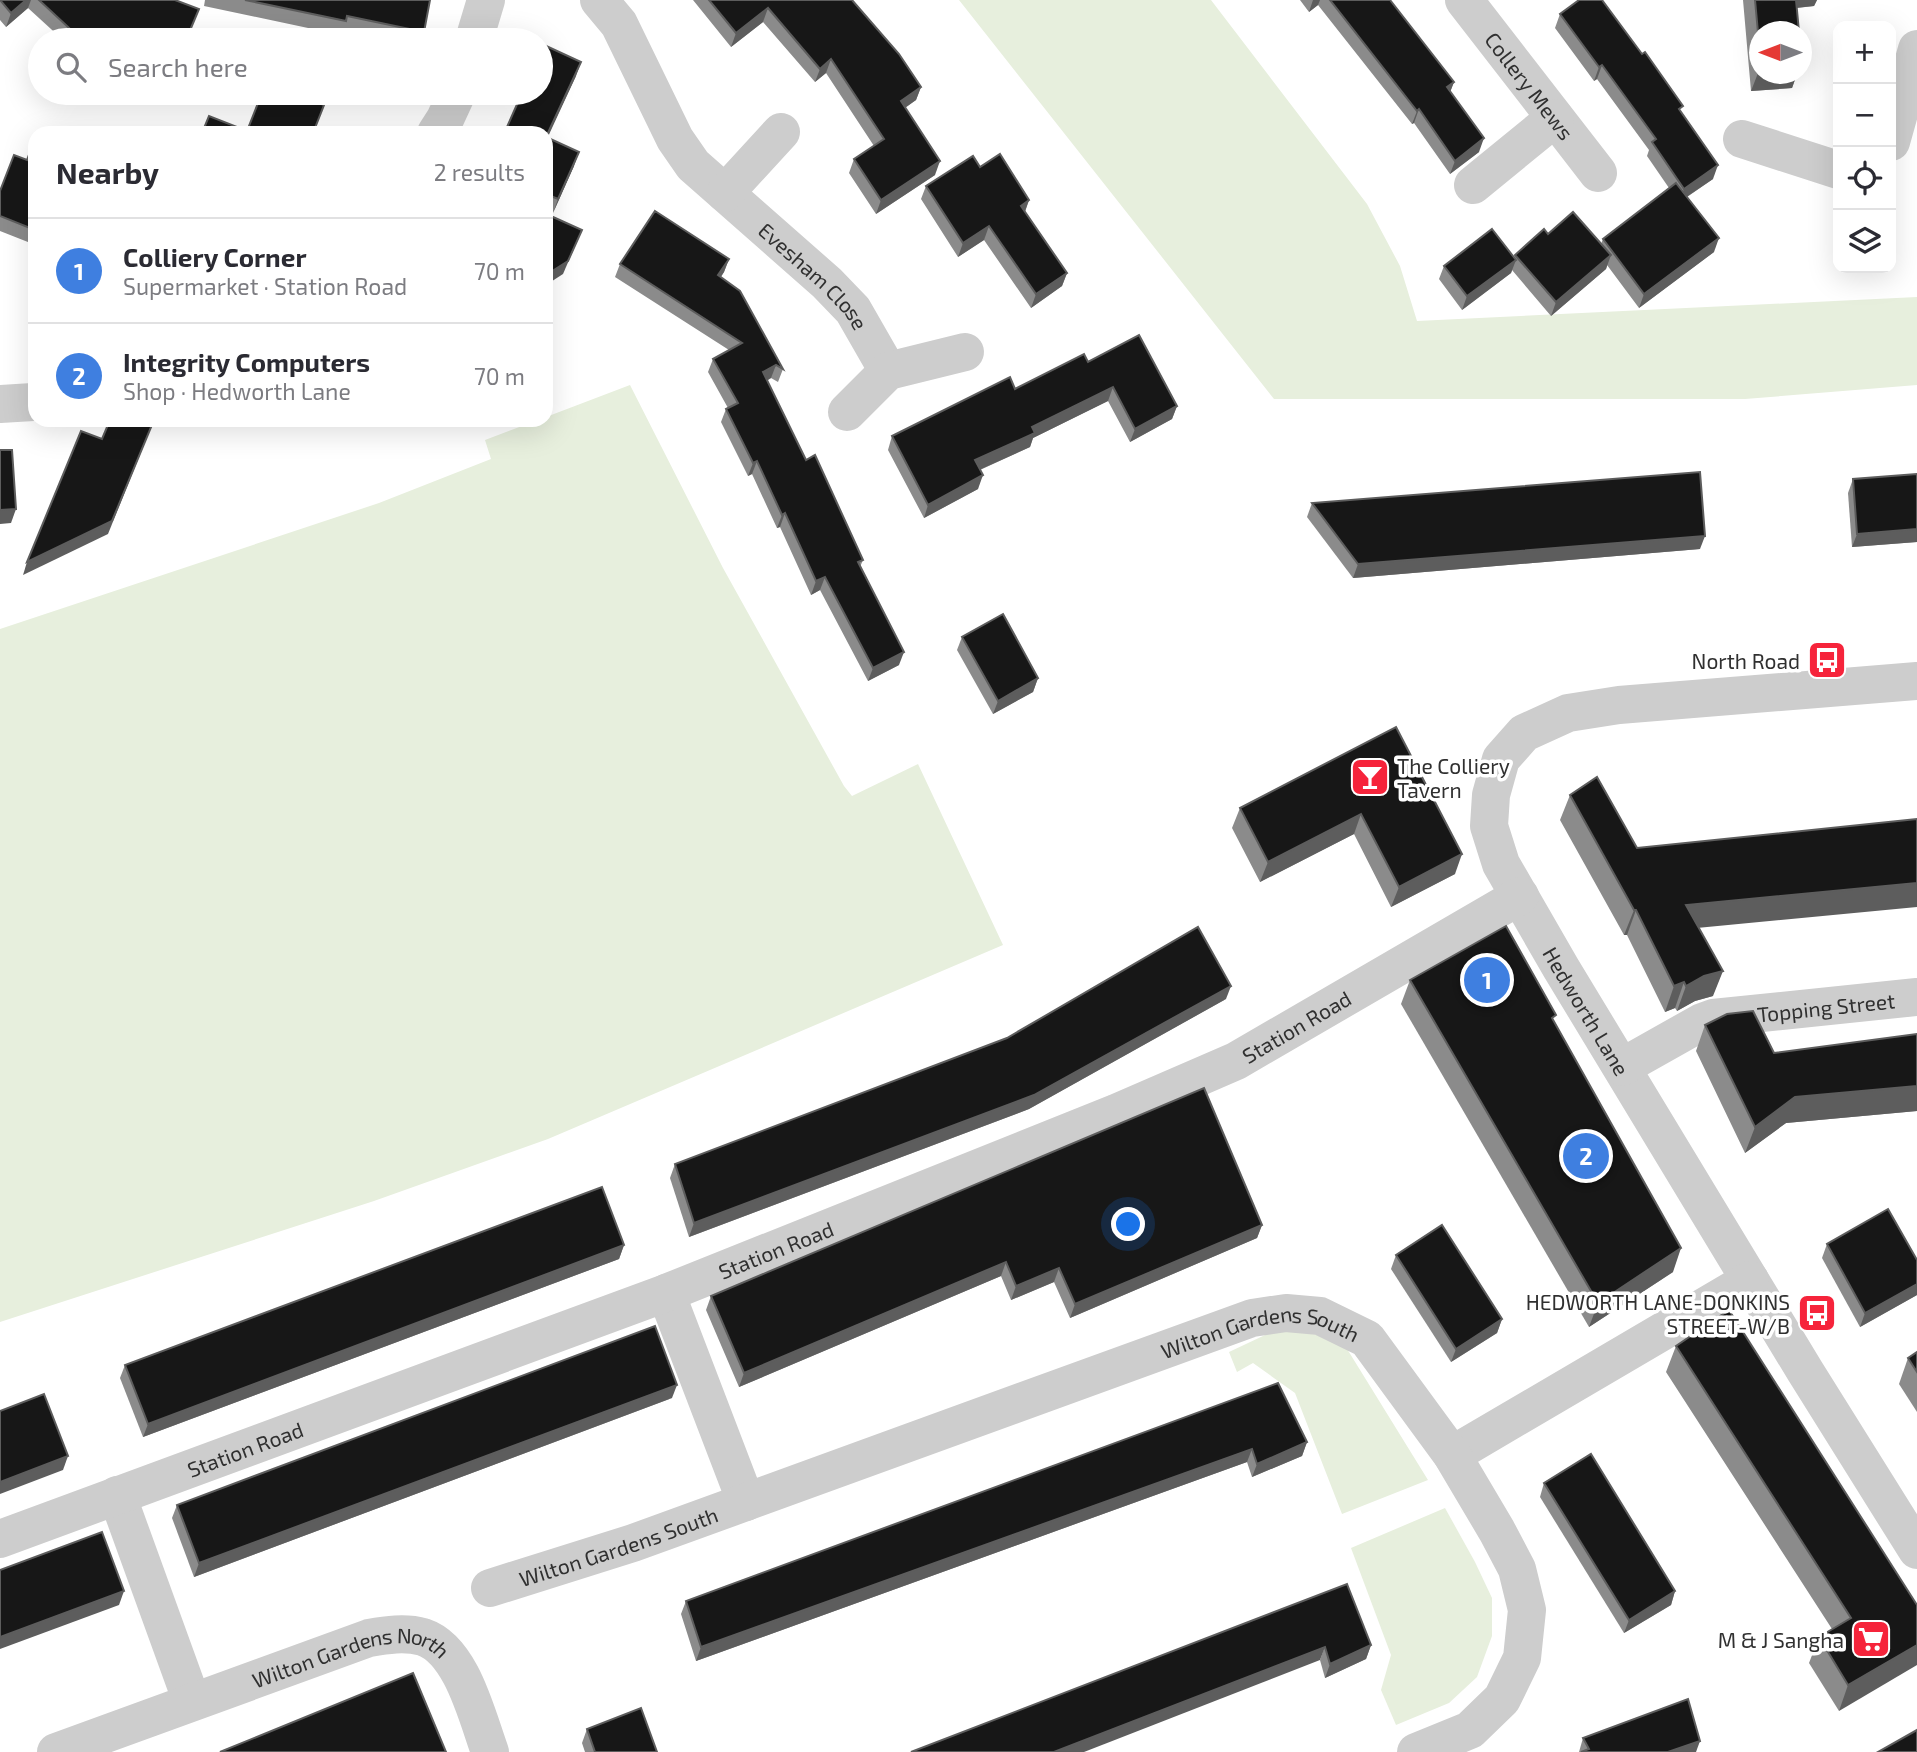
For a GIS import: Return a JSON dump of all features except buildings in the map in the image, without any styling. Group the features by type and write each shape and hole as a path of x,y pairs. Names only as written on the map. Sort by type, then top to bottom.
{"street":[{"path":"478,28 486,0"},
{"name":"Evesham Close","path":"599,0 619,24 675,139 693,165 827,283 853,310 888,371"},
{"name":"Collery Mews","path":"1464,0 1598,173"},
{"path":"1896,124 1917,49"},
{"path":"440,126 451,105"},
{"path":"1473,184 1555,118"},
{"path":"725,193 781,132"},
{"path":"1742,139 1833,168"},
{"path":"847,412 888,371 965,352"},
{"name":"Hedworth Lane","path":"1917,681 1619,705 1568,713 1524,733 1501,759 1491,795 1489,827 1501,864 1520,897 1750,1280 1917,1550"},
{"name":"Station Road","path":"0,1539 666,1293 1103,1118 1236,1061 1520,897"},
{"name":"Topping Street","path":"1622,1067 1702,1021 1713,1018 1917,996"},
{"path":"1452,1455 1750,1280"},
{"name":"Wilton Gardens South","path":"666,1293 746,1502"},
{"name":"Wilton Gardens South","path":"490,1588 634,1543 1252,1318 1286,1313 1320,1316 1367,1339 1452,1455 1517,1569 1527,1610 1522,1658 1502,1699 1471,1730 1416,1752"},
{"path":"117,1495 192,1702"},
{"name":"Wilton Gardens North","path":"56,1752 369,1638 397,1634 424,1637 444,1651 459,1671 490,1752"}],"green space":[{"path":"959,0 1211,0 1367,204 1400,266 1417,321 1917,297 1917,385 1745,399 1274,399"},
{"path":"630,385 723,568 844,786 852,796 918,764 1003,945 548,1139 374,1201 0,1322 0,629 379,503 491,459 485,440 519,427 553,427 553,414"},
{"path":"1276,1330 1311,1333 1344,1344 1428,1480 1342,1514 1295,1393 1253,1363 1237,1372 1229,1352"},
{"path":"1445,1508 1492,1598 1492,1636 1477,1677 1449,1703 1396,1725 1381,1690 1391,1655 1351,1548"}],"place":[{"name":"North Road","path":"1827,660"},
{"name":"The Colliery Tavern","path":"1370,777"},
{"name":"Colliery Corner","path":"1487,980"},
{"name":"Integrity Computers","path":"1586,1156"},
{"name":"HEDWORTH LANE-DONKINS STREET-W/B","path":"1817,1313"},
{"name":"M & J Sangha","path":"1871,1639"}]}
